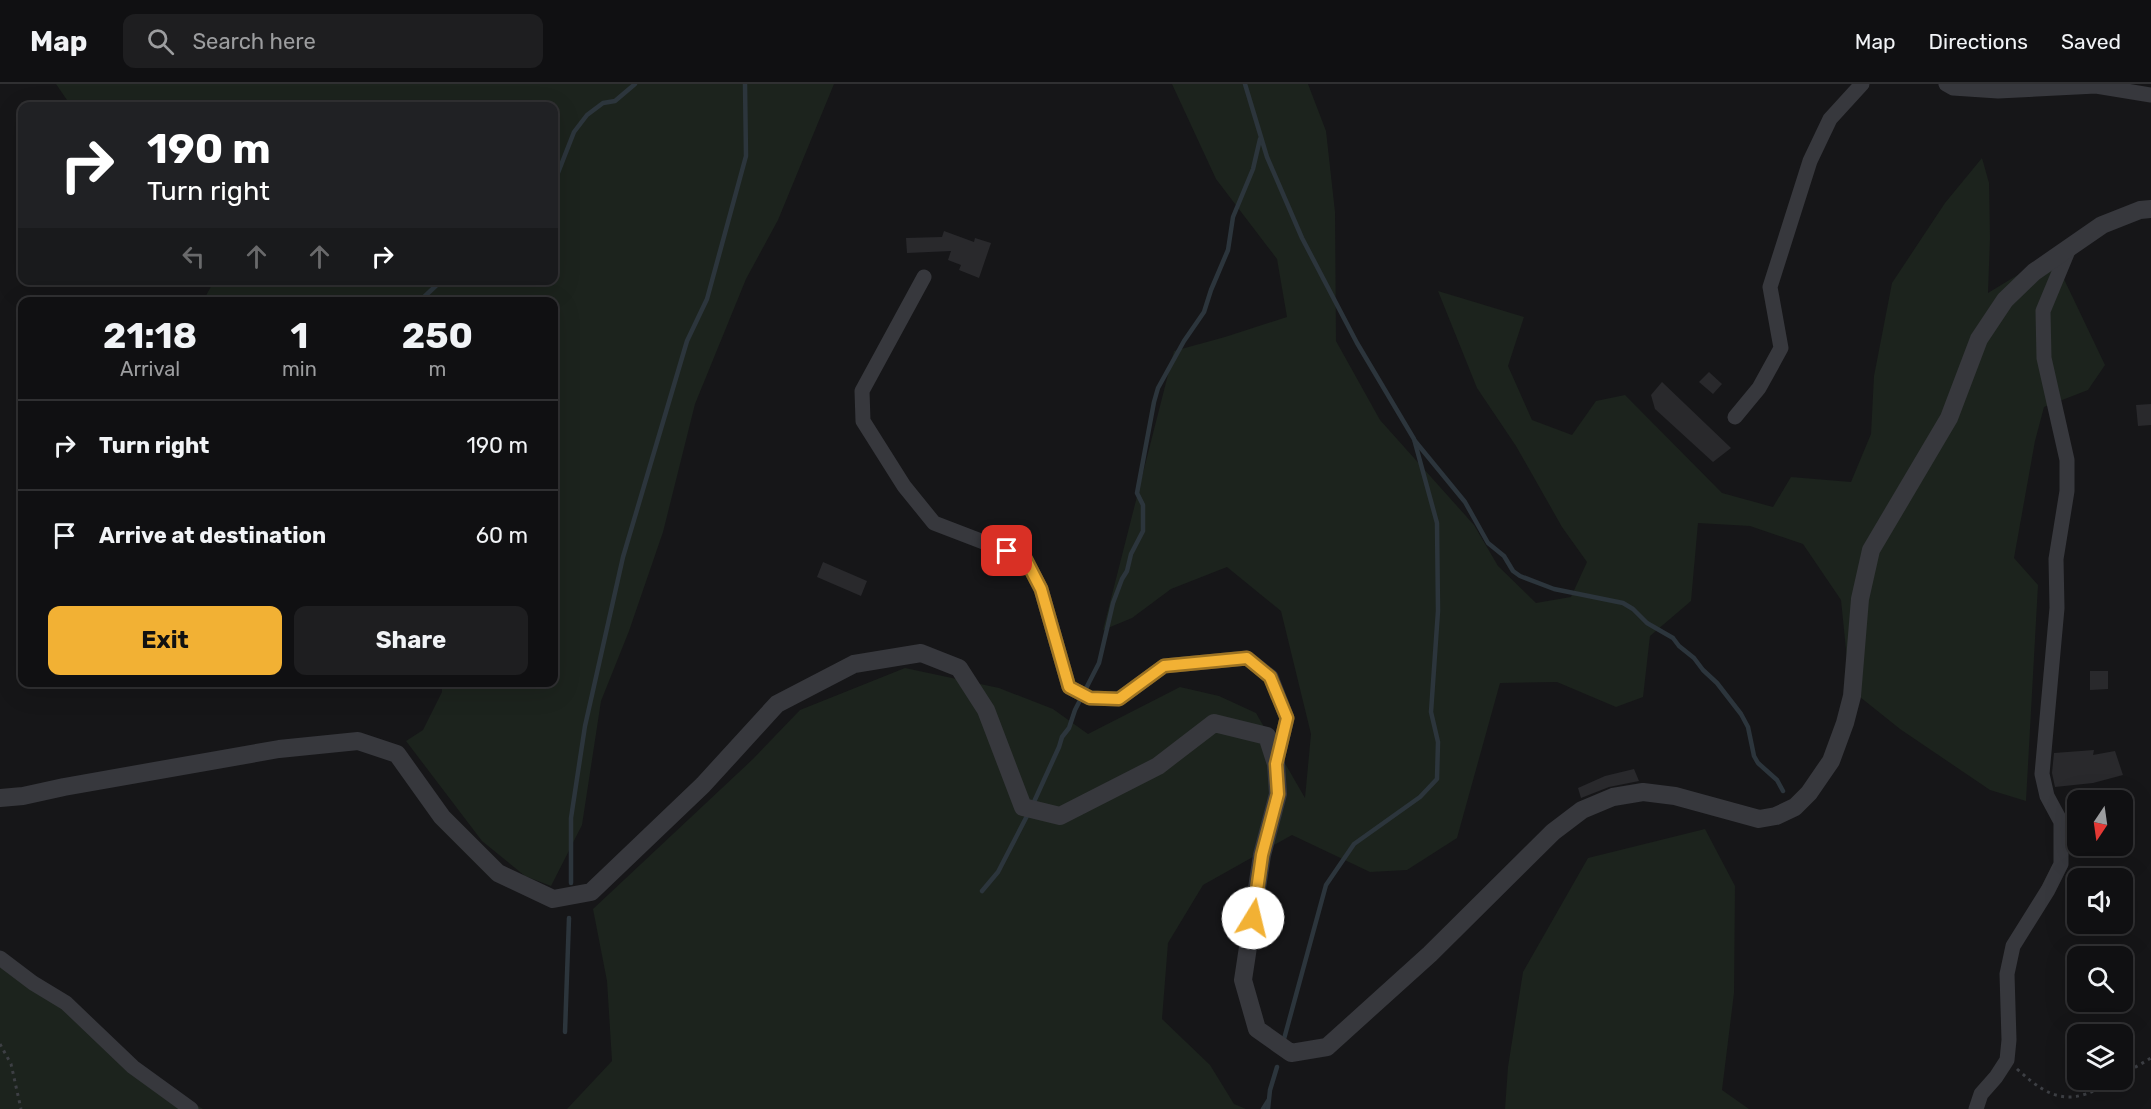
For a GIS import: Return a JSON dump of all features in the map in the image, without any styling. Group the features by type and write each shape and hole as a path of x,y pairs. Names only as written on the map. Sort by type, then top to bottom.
{"street":[{"path":"1735,417 1759,388 1781,348 1770,287 1810,161 1830,119 1862,84"},
{"path":"1946,84 1953,88 2096,86 2151,95"},
{"path":"0,798 23,796 279,749 358,741 397,754 442,818 498,873 553,899 591,892 703,786 777,704 854,664 921,653 959,668 986,710 1023,807 1060,816 1158,766 1214,723 1267,736 1276,764 1278,794 1262,855 1243,980 1257,1029 1290,1053 1327,1047 1430,954 1553,832 1582,810 1613,797 1643,792 1675,796 1759,819 1776,816 1795,807 1809,793 1831,761 1852,696 1860,599 1871,550 1948,418 1979,339 2005,300 2034,272 2102,225 2140,210 2151,209"},
{"path":"1976,1109 1981,1094 2007,1060 2009,1040 2007,974 2013,946 2048,890 2061,864 2061,822 2047,796 2042,774 2057,608 2056,559 2067,491 2067,460 2044,358 2043,311 2070,246"},
{"path":"924,277 862,391 863,421 904,486 934,523 1025,558 1041,589 1069,687 1090,698 1119,699 1164,666 1247,658 1270,677 1287,718 1276,764"},
{"path":"0,958 33,983 66,1003 134,1067 191,1109"}],"path":[{"path":"0,1044 10,1064 21,1109"},
{"path":"2133,1069 2151,1058"},
{"path":"2007,1060 2036,1087 2062,1099 2097,1090"}],"shaded area":[{"path":"56,84 834,84 778,220 746,279 695,404 663,532 629,631 601,701 582,825 551,886 525,876 482,841 406,741 423,730 442,692 442,687 558,687 558,297 205,297 212,285 558,285 558,102 72,102 67,100"},
{"path":"1172,84 1308,84 1326,131 1335,212 1336,341 1380,420 1474,525 1498,566 1536,603 1571,597 1587,562 1562,527 1516,446 1477,388 1438,291 1524,317 1508,366 1532,420 1572,435 1596,401 1625,395 1722,493 1773,507 1791,477 1851,482 1871,434 1874,376 1892,283 1945,203 1982,158 1989,183 1988,293 2052,254 2105,365 2088,390 2044,407 2035,441 2014,558 2038,585 2026,801 1990,790 1900,729 1850,689 1841,600 1803,544 1750,526 1698,523 1691,601 1650,636 1643,697 1616,707 1557,682 1500,683 1457,838 1407,870 1370,872 1292,835 1203,885 1168,943 1162,1019 1210,1065 1234,1104 1246,1109 567,1109 612,1061 607,981 593,909 753,759 800,710 905,668 999,688 1053,709 1088,734 1180,687 1219,696 1256,713 1305,798 1311,734 1281,611 1227,567 1171,589 1132,618 1103,630 1174,351 1287,317 1277,259 1216,179"},
{"path":"1705,829 1735,886 1734,993 1722,1090 1749,1109 1505,1109 1508,1067 1523,972 1588,858"},
{"path":"0,961 21,970 123,1059 203,1109 0,1109"}],"building":[{"path":"944,231 974,242 975,238 991,243 979,278 959,270 961,265 948,260 951,251 907,253 906,238 942,237"},
{"path":"1709,372 1722,384 1713,394 1699,382"},
{"path":"1662,382 1731,448 1713,462 1655,409 1651,395"},
{"path":"2151,404 2151,425 2138,426 2136,405"},
{"path":"823,562 867,581 861,596 817,577"},
{"path":"2090,671 2108,671 2108,689 2090,690"},
{"path":"2094,750 2093,755 2115,751 2123,775 2093,783 2055,787 2052,773 2054,753"},
{"path":"1634,769 1639,781 1609,787 1581,798 1578,788 1605,776"}],"waterway":[{"path":"558,173 574,132 587,115 603,103 615,101 635,84"},
{"path":"571,883 571,818 585,726 623,557 687,341 707,299 746,156 745,84"},
{"path":"1245,84 1267,157 1302,238 1357,343 1414,439 1437,523 1438,611 1431,712 1438,742 1437,779 1420,797 1354,844 1326,885 1284,1039"},
{"path":"1033,804 1062,737 1069,728 1075,710 1099,663 1113,603 1127,571 1131,554 1143,531 1143,505 1137,493 1158,388 1184,341 1204,312 1228,250 1233,217 1253,169 1260,139"},
{"path":"424,297 437,285"},
{"path":"1415,441 1465,502 1488,543 1504,556 1513,571 1554,589 1623,603 1647,623 1673,638 1717,683 1741,714 1748,727 1754,756 1758,763 1777,780 1783,791"},
{"path":"982,891 998,872 1028,814"},
{"path":"565,1032 569,918"},
{"path":"1268,1109 1270,1090 1277,1067"},
{"path":"1263,1109 1268,1101"}],"route":[{"path":"1007,551 1025,558 1041,589 1069,687 1090,698 1119,699 1164,666 1247,658 1270,677 1287,718 1276,764 1278,794 1262,855 1253,918"}]}
